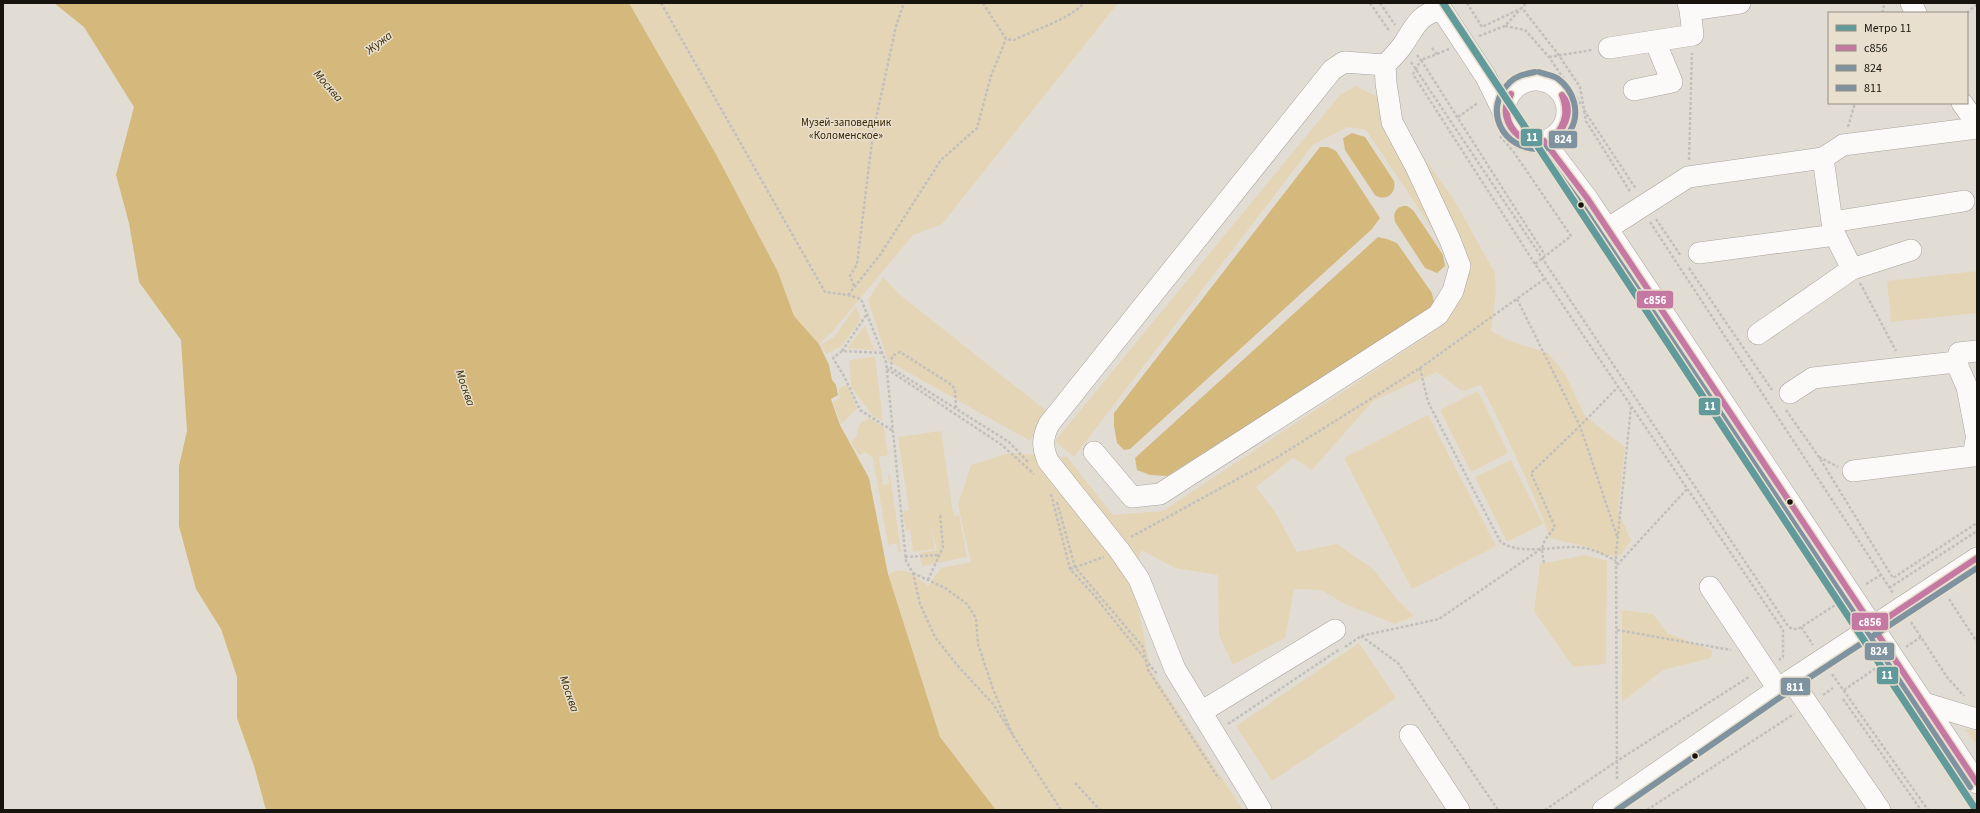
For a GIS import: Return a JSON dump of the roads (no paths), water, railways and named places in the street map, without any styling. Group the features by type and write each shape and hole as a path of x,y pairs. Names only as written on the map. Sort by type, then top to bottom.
{"street":[{"path":"1610,48 1693,35 1689,6 1740,3"},
{"path":"1911,3 1916,12"},
{"path":"1094,452 1132,497 1160,494 1438,315 1453,291 1460,266 1450,240 1416,167 1392,122 1386,83 1385,65 1404,44 1417,22 1431,11 1442,10 1486,77 1502,127"},
{"path":"1634,90 1672,82 1655,41"},
{"path":"1261,810 1175,669 1139,579 1119,550 1048,461 1044,451 1044,433 1332,70 1344,62 1385,65"},
{"path":"1486,77 1499,83 1544,81 1560,91 1567,108 1563,127 1572,177"},
{"path":"1502,127 1510,94 1525,82"},
{"path":"1963,104 1977,124"},
{"path":"1502,127 1513,131 1523,139 1536,142 1544,141 1554,136 1563,127"},
{"path":"1607,229 1688,177 1823,158 1843,145 1977,128"},
{"path":"1544,141 1572,177 1977,783"},
{"path":"1823,158 1833,229 1852,269"},
{"path":"1699,253 1833,229 1964,201"},
{"path":"1758,334 1852,269 1911,250"},
{"path":"1854,471 1976,449 1967,387 1956,362 1959,353 1977,351"},
{"path":"1783,397 1813,378 1956,362"},
{"path":"1603,810 1784,684 1872,628 1977,558"},
{"path":"1710,587 1760,661 1808,705 1880,810"},
{"path":"1201,712 1335,630"},
{"path":"1924,703 1977,719"},
{"path":"1410,735 1459,810"}],"water":[{"path":"54,3 629,3 717,156 778,272 794,316 819,344 829,365 832,380 836,385 838,395 831,399 840,425 869,478 888,574 940,737 996,810 266,810 254,766 237,718 237,677 221,629 196,589 179,526 179,466 187,431 181,340 139,282 129,223 116,175 134,107 84,27"},
{"path":"1352,133 1365,137 1394,181 1394,190 1389,196 1383,198 1375,195 1345,150 1343,138"},
{"path":"1320,147 1328,147 1336,151 1380,218 1372,229 1130,449 1124,450 1117,443 1114,426 1114,413"},
{"path":"1407,206 1413,210 1443,255 1445,266 1437,273 1425,268 1395,222 1395,212 1398,208"},
{"path":"1378,237 1397,243 1432,293 1435,307 1167,476 1150,475 1137,470 1135,458"}],"metro line":[{"name":"11","path":"1443,3 1976,810"}],"water label":[{"name":"Жужа","path":"379,43"},
{"name":"Москва","path":"328,86"},
{"name":"Москва","path":"465,388"},
{"name":"Москва","path":"569,694"}],"park label":[{"name":"Музей-заповедник «Коломенское»","path":"846,128"}]}
